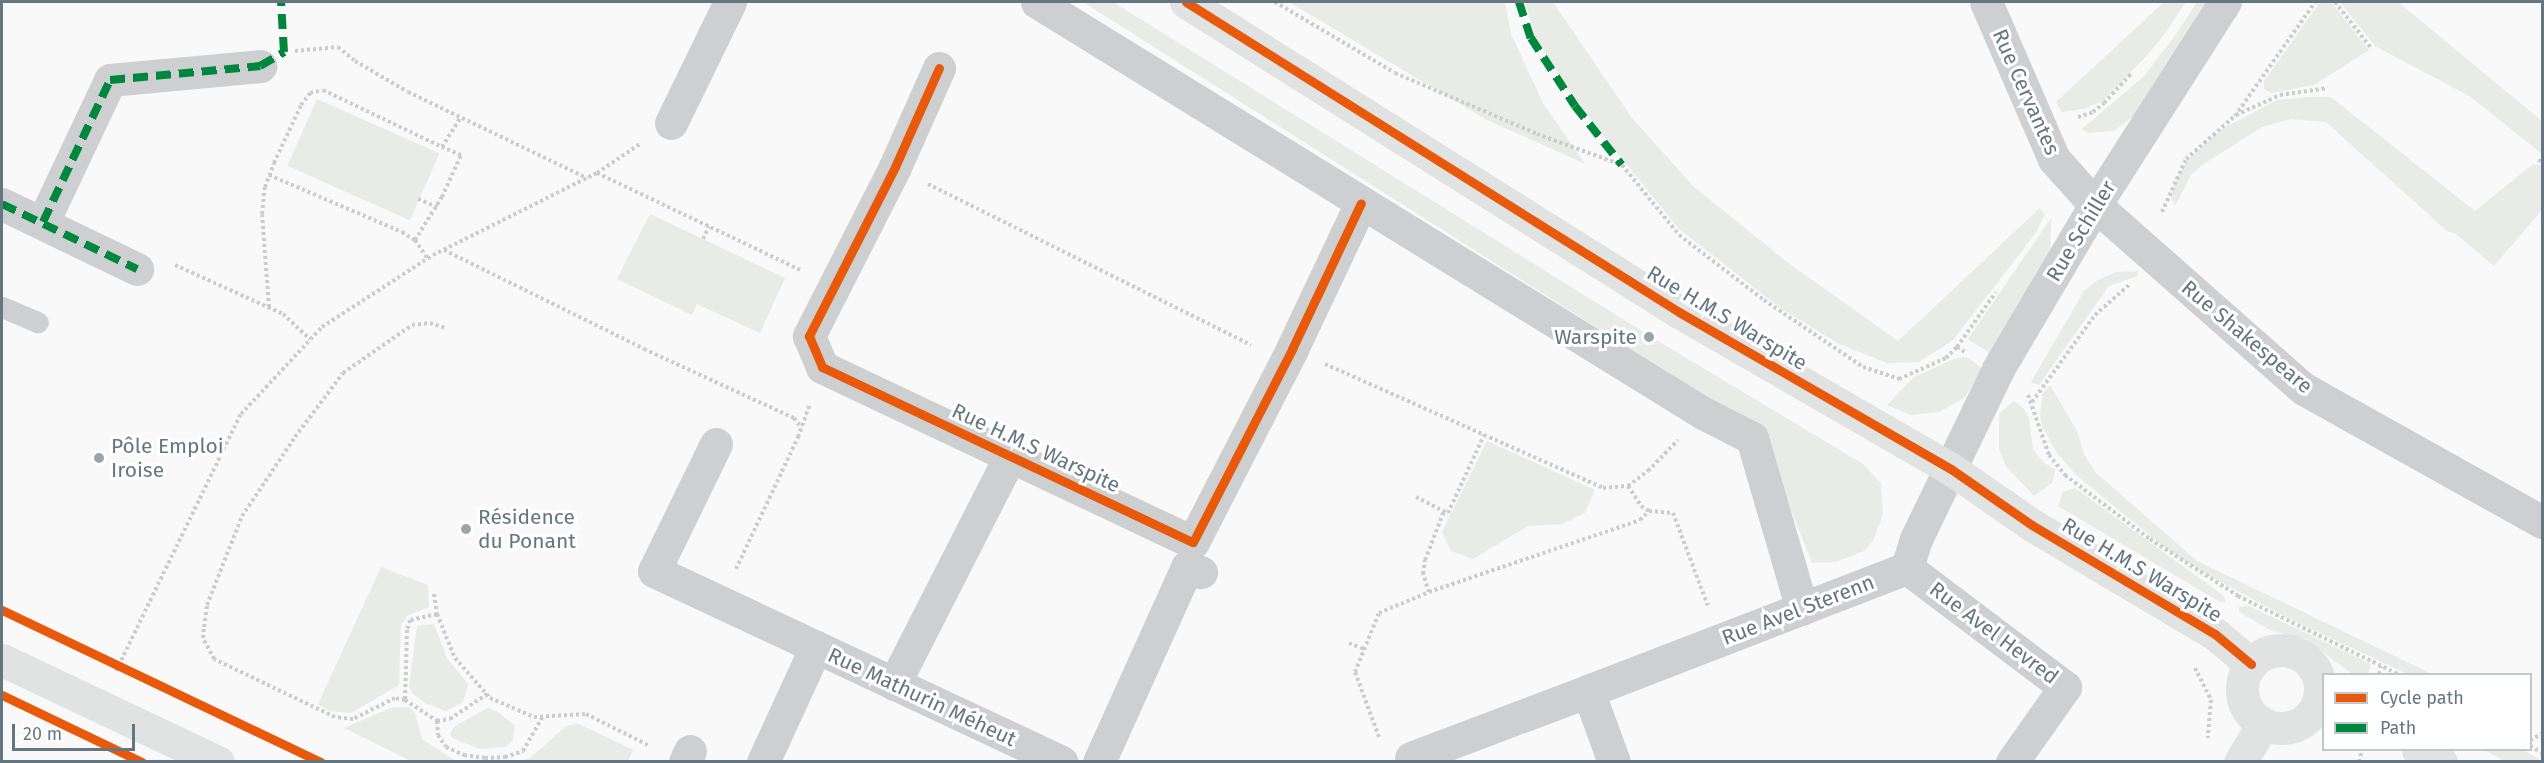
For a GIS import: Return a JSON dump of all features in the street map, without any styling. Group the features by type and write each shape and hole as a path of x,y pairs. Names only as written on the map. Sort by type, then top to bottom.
{"street":[{"path":"671,123 730,2"},
{"path":"1036,2 1703,413 1752,438 1802,609"},
{"name":"Rue H.M.S Warspite","path":"1186,2 1679,312 1951,468 2032,525 2215,634 2251,664"},
{"name":"Rue Cervantes","path":"1986,2 2054,159 2096,205"},
{"name":"Rue Schiller","path":"1951,468 1998,369 2096,205 2225,2"},
{"path":"43,222 110,80 272,59"},
{"name":"Rue H.M.S Warspite","path":"939,68 895,167 809,336 822,367 1193,542 1279,390 1361,203"},
{"path":"2,204 132,267"},
{"name":"Rue Shakespeare","path":"2096,205 2304,389 2541,520"},
{"name":"Rue Mathurin Méheut","path":"716,444 654,571 1062,762"},
{"name":"Rue H.M.S Warspite","path":"894,684 1010,456"},
{"path":"1907,568 1916,539 1951,468"},
{"path":"1099,762 1187,567 1201,572"},
{"name":"Rue Avel Sterenn","path":"1411,758 1907,568"},
{"name":"Rue Avel Hevred","path":"1907,568 2065,687 2012,762"},
{"name":"Rue Mathurin Méheut","path":"763,762 816,647"},
{"path":"2275,650 2289,651 2302,656 2312,665 2319,678 2320,706 2300,724 2275,728 2263,724 2251,716 2244,704 2241,690 2244,676 2251,664 2262,655 2275,650"},
{"path":"2,660 218,762"},
{"path":"1588,691 1614,762"},
{"path":"2240,762 2263,724"},
{"path":"2420,751 2441,762"}],"lane":[{"path":"2,307 38,322"}],"path":[{"path":"1275,2 1395,74 1537,134 1622,165 1679,235 1764,300 1863,366 1899,380 1946,358 1957,348 1998,290"},
{"path":"2032,402 2096,315 2122,290 2141,278 2147,250 2168,196 2187,159 2235,116 2315,2"},
{"path":"2335,2 2372,49"},
{"path":"272,59 338,47 355,61 460,118 587,178"},
{"path":"2054,159 2073,119 2093,112 2134,70"},
{"path":"2235,116 2280,94 2327,88"},
{"path":"269,307 262,214 269,176 301,105 310,93 323,90 461,155 437,207 415,240"},
{"path":"442,147 460,118"},
{"path":"99,707 240,414 310,339 322,327 427,258 597,173 671,123"},
{"path":"597,173 833,286"},
{"path":"269,176 392,228 415,240 427,258"},
{"path":"418,199 437,207"},
{"path":"703,239 709,226"},
{"path":"132,267 138,246 283,314 310,339"},
{"path":"443,250 645,349 794,417 800,426"},
{"path":"445,328 430,323 412,325 343,373 295,436 242,516 207,605 203,638 214,659 335,717 353,719 395,698 405,700 437,722 450,719 487,694"},
{"path":"1957,348 1998,369 2030,396 2049,455 2065,475 2150,539 2238,596 2394,673"},
{"path":"721,602 798,437 800,426 812,398"},
{"path":"1416,497 1448,513 1484,435"},
{"path":"1628,486 1641,506 1649,511 1673,513 1705,595 1716,642"},
{"path":"1429,592 1423,574 1425,560 1444,511"},
{"path":"1382,743 1355,672 1379,613 1429,592 1640,519 1649,511"},
{"path":"434,594 437,614 455,658 487,694 534,717 586,714 678,754"},
{"path":"405,700 407,630 410,620 437,614"},
{"path":"1349,643 1364,649"},
{"path":"2379,673 2381,666"},
{"path":"437,722 438,735 446,747 464,755 485,758 505,757 523,751 543,716"}],"shaded area":[{"path":"1083,2 1113,2 1658,341 1863,464 1881,483 1883,515 1873,541 1864,551 1852,556 1835,562 1812,563 1760,431"},
{"path":"1289,2 1505,2 1511,34 1543,103 1585,164 1485,119"},
{"path":"1525,2 1553,2 1632,118 1693,186 1787,262 1898,341 2040,208 2045,214 2035,234 1953,340 1919,362 1887,363 1839,344 1779,307 1679,229 1576,102 1535,37"},
{"path":"2164,2 2186,2 2148,54 2103,101 2083,109 2062,112 2056,102"},
{"path":"2197,2 2215,2 2139,112 2114,131 2087,133 2082,129 2144,76"},
{"path":"2320,2 2331,2 2369,50 2314,85 2271,93 2264,89 2264,81"},
{"path":"2340,2 2398,2 2542,121 2542,154 2471,97 2375,46"},
{"path":"2331,97 2475,211 2533,164 2540,165 2542,166 2542,210 2494,266 2456,234 2447,231 2326,122 2291,119 2262,127 2202,165 2191,175 2175,206 2170,194 2187,160 2220,130 2277,100"},
{"path":"317,99 439,154 410,220 287,166"},
{"path":"650,214 785,278 760,333 697,304 692,315 617,279"},
{"path":"2051,218 2050,271 1991,354 1968,339"},
{"path":"2138,271 2138,276 2109,286 2039,385 2031,382 2084,291 2096,281 2116,272"},
{"path":"1967,357 1983,369 1964,398 1939,412 1911,415 1887,405 1914,377 1956,358"},
{"path":"2050,385 2077,431 2084,454 2095,472 2197,561 2430,673 2405,673 2286,617 2204,573 2168,550 2076,475 2057,453 2043,428 2040,415 2043,392"},
{"path":"2014,401 2024,409 2029,418 2033,449 2043,462 2055,470 2052,483 2034,496 2006,466 1999,449 1999,414"},
{"path":"1487,441 1595,490 1585,513 1562,524 1528,526 1473,559 1451,551 1442,532"},
{"path":"2075,488 2224,596 2226,602 2220,602 2058,506 2063,492"},
{"path":"381,567 428,585 429,607 408,615 401,624 399,685 351,713 329,711 318,704"},
{"path":"2249,606 2371,664 2368,673 2351,673 2306,639 2272,631 2239,612 2239,607"},
{"path":"434,624 447,658 468,684 463,702 446,711 425,703 413,694 409,687 417,626"},
{"path":"409,707 415,713 422,739 456,761 411,761 344,728 390,708"},
{"path":"488,708 498,712 515,726 513,740 506,747 480,749 452,738 450,733 455,726"},
{"path":"577,723 633,750 628,761 521,761 530,758 565,727"},
{"path":"2486,751 2525,751 2542,761 2504,761"}],"marked path":[{"path":"43,222 110,80 260,66 284,52 281,2"},
{"path":"1519,2 1531,38 1575,106 1622,165"},
{"path":"2,204 137,269"}],"cycle path":[{"path":"1186,2 1679,312 1951,469 2032,525 2215,634 2251,664"},
{"path":"939,68 895,167 809,336 822,367 1193,542 1292,349 1361,203"},
{"path":"2,610 321,762"},
{"path":"2,695 142,762"}],"place":[{"name":"Warspite","path":"1649,337"},
{"name":"Pôle Emploi Iroise","path":"99,458"},
{"name":"Résidence du Ponant","path":"466,529"}]}
